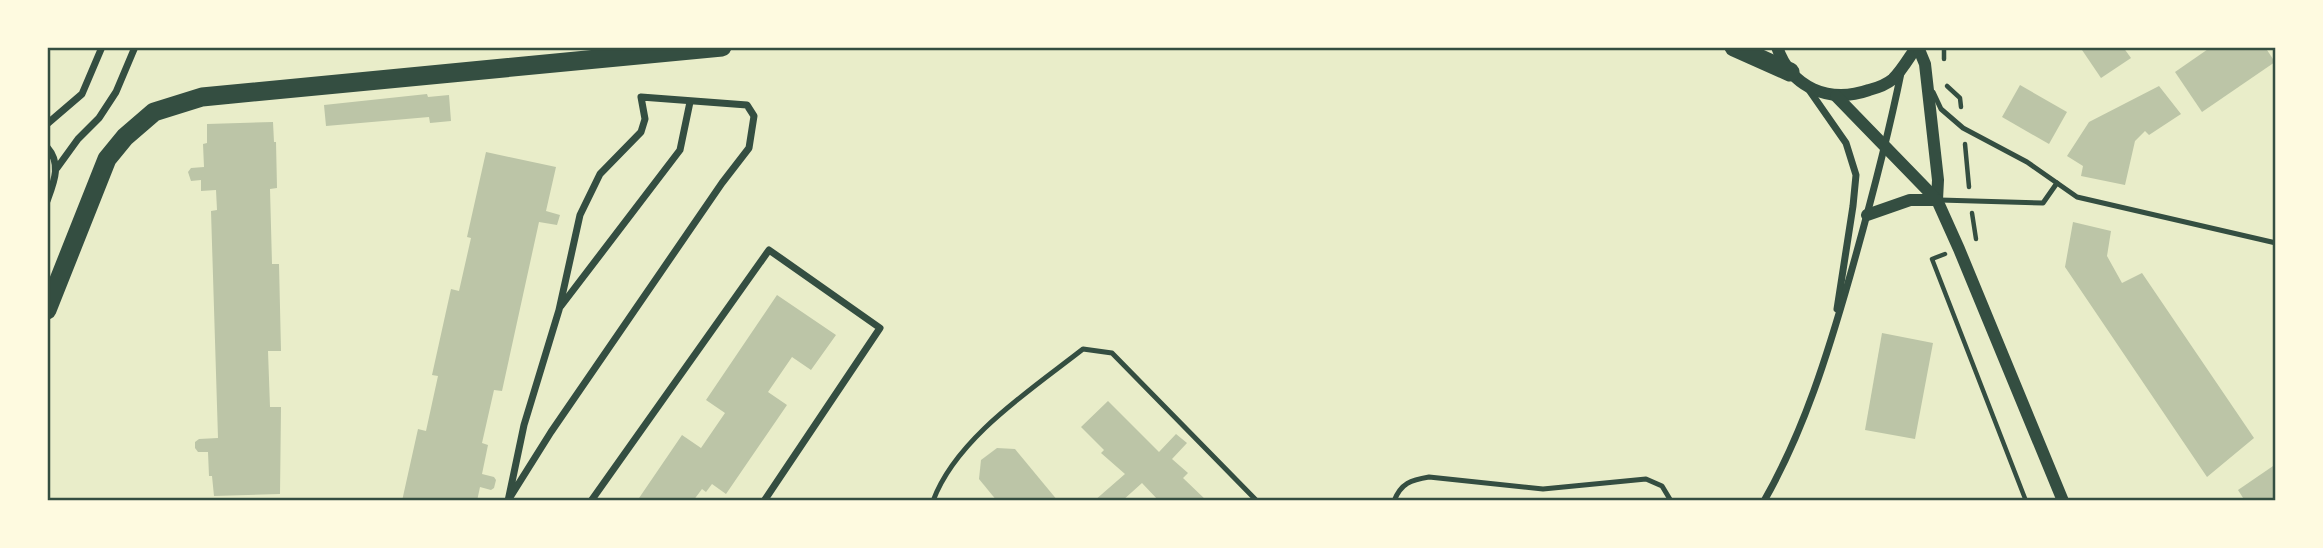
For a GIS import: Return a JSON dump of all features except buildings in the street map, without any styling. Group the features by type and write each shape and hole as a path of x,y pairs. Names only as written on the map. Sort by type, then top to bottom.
{"highway":[{"path":"47,310 107,159 125,137 154,112 202,97 722,47"},
{"path":"1734,47 1790,72"}],"street":[{"path":"47,124 82,94 102,47"},
{"path":"47,201 57,168 78,139 99,118 116,92 135,47"},
{"path":"1777,47 1790,72 1805,85 1846,143 1856,176 1834,334"},
{"path":"1836,96 1860,93 1892,80 1915,49 1925,64 1938,180 1937,200"},
{"path":"1764,501 1804,419 1834,334 1885,147 1902,69"},
{"path":"1805,85 1836,96 1937,200 2063,501"},
{"path":"641,97 747,106 754,116 749,148 551,432 508,500 524,425 559,310 580,215 600,174 641,132 645,119 641,97"},
{"path":"559,310 680,150 690,102"},
{"path":"47,147 53,154 57,168"},
{"path":"47,188 54,180"},
{"path":"1867,215 1910,200 1937,200"},
{"path":"591,501 769,250 880,328 764,501"}],"lane":[{"path":"1926,79 1941,109 1963,128 2027,162 2077,197 2276,243"},
{"path":"1937,200 2043,203 2057,183"},
{"path":"933,501 939,484 968,443 1083,349 1112,353 1257,501"},
{"path":"1394,501 1400,487 1412,480 1429,477 1542,489 1646,479 1662,486 1671,501"}],"path":[{"path":"1960,98 1974,230"},
{"path":"1959,249 1932,259 2026,501"}]}
